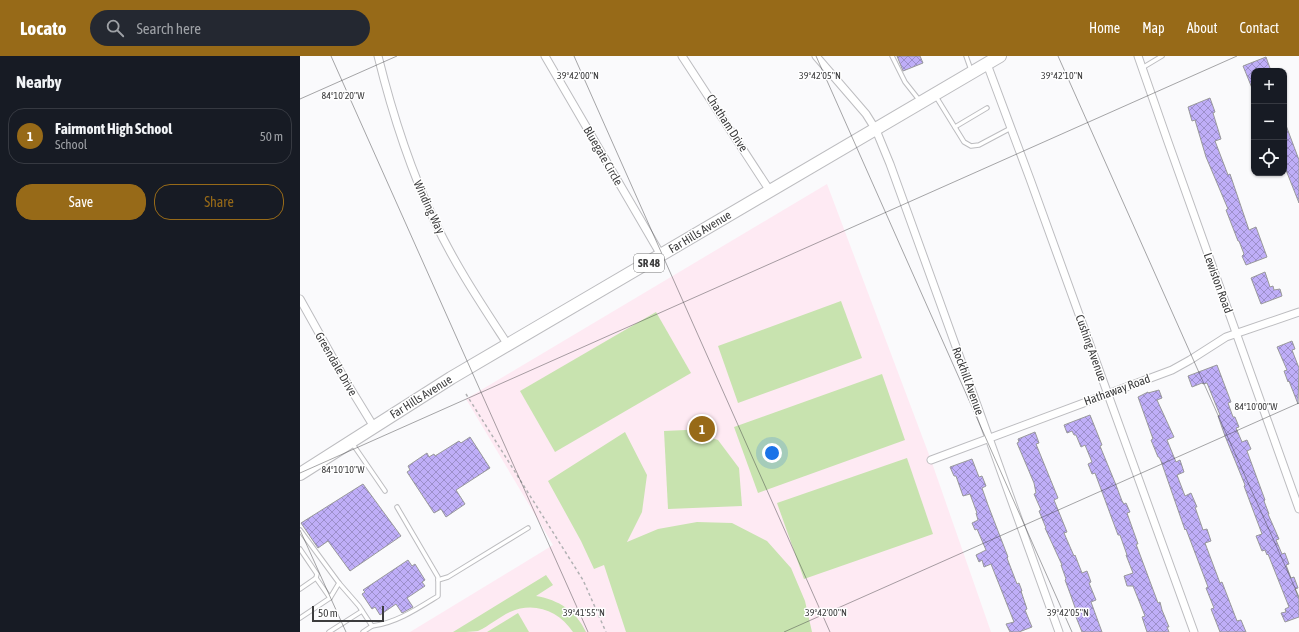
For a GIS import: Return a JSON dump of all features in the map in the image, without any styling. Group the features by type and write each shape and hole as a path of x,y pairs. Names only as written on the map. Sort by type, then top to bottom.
{"main road":[{"name":"Far Hills Avenue","path":"300,474 419,398 1000,56"}],"street":[{"name":"Winding Way","path":"378,56 402,141 416,179 433,217 461,270 508,345"},
{"name":"Bluegate Circle","path":"545,56 661,255"},
{"name":"Chatham Drive","path":"682,56 770,191"},
{"name":"Rockhill Avenue","path":"816,56 866,114 876,130 890,164 1059,632"},
{"name":"Lewiston Road","path":"1138,56 1299,509"},
{"name":"Cushing Avenue","path":"987,64 1194,632"},
{"name":"Greendale Drive","path":"300,299 336,365 374,427"},
{"name":"Hathaway Road","path":"931,460 1172,370 1226,337 1299,312"}],"lane":[{"path":"892,56 905,82 921,102"},
{"path":"966,56 972,72"},
{"path":"1142,68 1162,56"},
{"path":"935,94 964,142 971,146 979,145 1011,128"},
{"path":"955,127 987,108"},
{"path":"351,442 386,491"},
{"path":"363,632 372,626 385,624 412,612 438,596 438,577 396,507"},
{"path":"438,580 448,577 528,528"},
{"path":"300,530 372,626"},
{"path":"300,549 317,574 316,578 330,598"},
{"path":"300,589 316,578"},
{"path":"300,618 330,598 340,583"},
{"path":"329,632 362,611"}],"path":[{"path":"466,394 583,580 606,632"}],"shaded area":[{"path":"827,184 931,460 991,632 410,632 553,545 466,399"}],"green space":[{"path":"841,301 862,358 738,403 718,346"},
{"path":"656,312 691,373 555,452 520,391"},
{"path":"882,374 905,440 758,493 734,427"},
{"path":"686,430 718,440 739,468 742,506 668,509 664,431"},
{"path":"625,432 647,475 642,512 627,542 658,529 697,522 732,523 767,541 791,568 805,601 812,632 626,632 604,565 594,569 581,541 548,481"},
{"path":"907,458 933,534 804,579 777,503"},
{"path":"546,575 553,585 536,596 552,600 572,612 586,632 573,632 561,618 545,610 528,608 510,612 478,631 453,632"},
{"path":"518,613 529,632 487,632"}],"building":[{"path":"897,56 920,56 923,63 903,71"},
{"path":"1266,57 1270,68 1251,68 1251,86 1243,66"},
{"path":"1210,98 1215,112 1213,113 1221,139 1215,141 1228,175 1230,174 1249,230 1256,227 1267,257 1246,265 1242,256 1244,254 1226,210 1228,209 1206,157 1195,120 1192,121 1188,107"},
{"path":"1287,128 1299,160 1299,203 1287,173"},
{"path":"1265,272 1270,287 1273,286 1274,290 1280,289 1282,296 1261,304 1251,278"},
{"path":"1292,341 1295,349 1292,350 1299,368 1298,404 1289,381 1288,382 1284,371 1287,370 1277,347"},
{"path":"1217,365 1231,402 1228,403 1233,417 1235,417 1239,427 1236,428 1242,442 1247,440 1251,449 1247,451 1265,500 1268,514 1279,539 1276,540 1282,554 1285,553 1289,564 1286,565 1291,578 1294,577 1298,588 1295,589 1299,599 1299,617 1285,622 1281,613 1286,612 1285,609 1289,607 1268,554 1267,555 1265,550 1262,551 1256,536 1262,534 1244,486 1245,485 1225,436 1218,416 1220,415 1207,383 1202,383 1192,387 1188,376"},
{"path":"1159,390 1162,398 1157,400 1174,437 1167,440 1176,462 1180,460 1184,472 1177,475 1185,496 1191,493 1197,507 1195,507 1203,530 1207,529 1211,541 1205,543 1220,583 1222,582 1237,621 1241,620 1246,632 1220,632 1211,609 1214,608 1206,588 1208,587 1186,529 1185,530 1161,461 1151,440 1153,439 1138,397 1148,392"},
{"path":"1090,415 1102,445 1100,446 1122,501 1124,504 1126,503 1130,512 1127,513 1138,544 1136,544 1158,603 1160,602 1169,627 1167,627 1169,632 1147,632 1142,617 1145,616 1133,586 1127,586 1124,576 1133,573 1120,535 1118,535 1095,473 1092,474 1088,464 1092,462 1085,445 1081,447 1076,435 1074,435 1072,431 1067,433 1064,425"},
{"path":"1035,432 1039,443 1036,444 1058,498 1054,500 1067,532 1064,533 1082,573 1087,571 1091,582 1089,583 1096,600 1091,602 1102,632 1082,632 1076,617 1078,616 1065,580 1062,565 1039,511 1041,510 1034,494 1036,493 1034,483 1017,443 1019,442 1018,439"},
{"path":"470,437 490,468 456,490 465,504 446,517 441,509 434,513 407,472 410,470 408,466 427,453 429,457 434,454 435,456 459,441 461,443"},
{"path":"972,459 979,477 982,476 986,486 982,488 1017,584 1019,583 1022,591 1027,609 1025,610 1032,627 1019,632 1010,632 1006,624 1014,622 991,564 984,567 982,560 979,562 976,555 986,550 977,529 975,530 972,523 978,520 977,513 970,494 963,496 956,476 954,476 950,467"},
{"path":"363,484 401,536 350,571 328,541 318,548 301,523"},
{"path":"408,560 412,566 415,564 425,580 422,582 425,586 407,598 413,607 402,613 396,604 380,615 375,607 372,609 362,594 365,592 363,590"}],"place":[{"name":"Fairmont High School","path":"702,429"}]}
